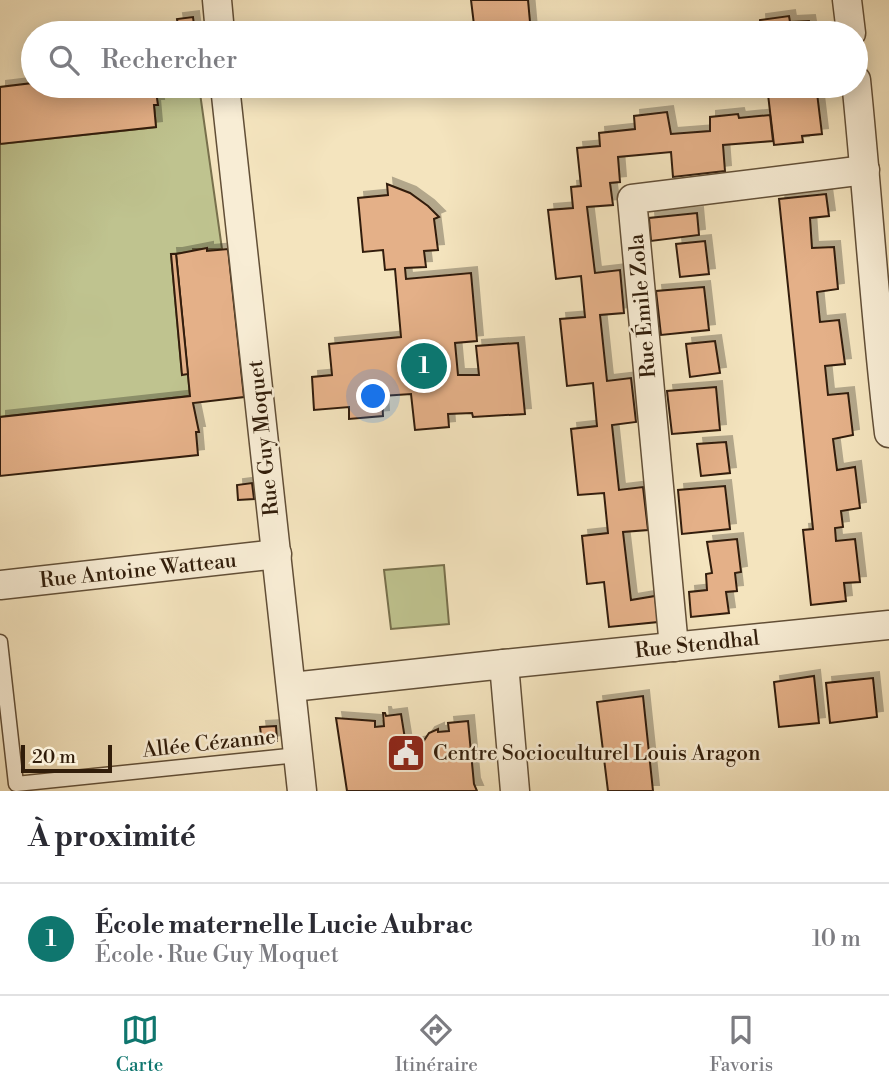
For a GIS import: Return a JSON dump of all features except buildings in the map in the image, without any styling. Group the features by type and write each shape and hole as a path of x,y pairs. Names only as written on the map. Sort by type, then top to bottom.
{"street":[{"path":"217,0 219,21"},
{"path":"847,0 850,21"},
{"name":"Rue Guy Moquet","path":"226,98 302,791"},
{"path":"858,98 874,298 889,433"},
{"name":"Rue Émile Zola","path":"674,647 632,199 865,170"},
{"name":"Rue Antoine Watteau","path":"0,585 277,554"},
{"name":"Rue Stendhal","path":"292,687 889,625"},
{"path":"504,664 515,791"}],"lane":[{"name":"Allée Cézanne","path":"0,642 16,785 298,755"}],"green space":[{"path":"156,98 201,98 222,249 193,249 193,252 171,254 182,374 188,374 190,396 0,417 0,144 156,127 154,105 157,105"},
{"path":"444,565 449,624 391,629 384,570"}],"place":[{"name":"École maternelle Lucie Aubrac","path":"424,366"},
{"name":"Centre Socioculturel Louis Aragon","path":"406,753"}]}
